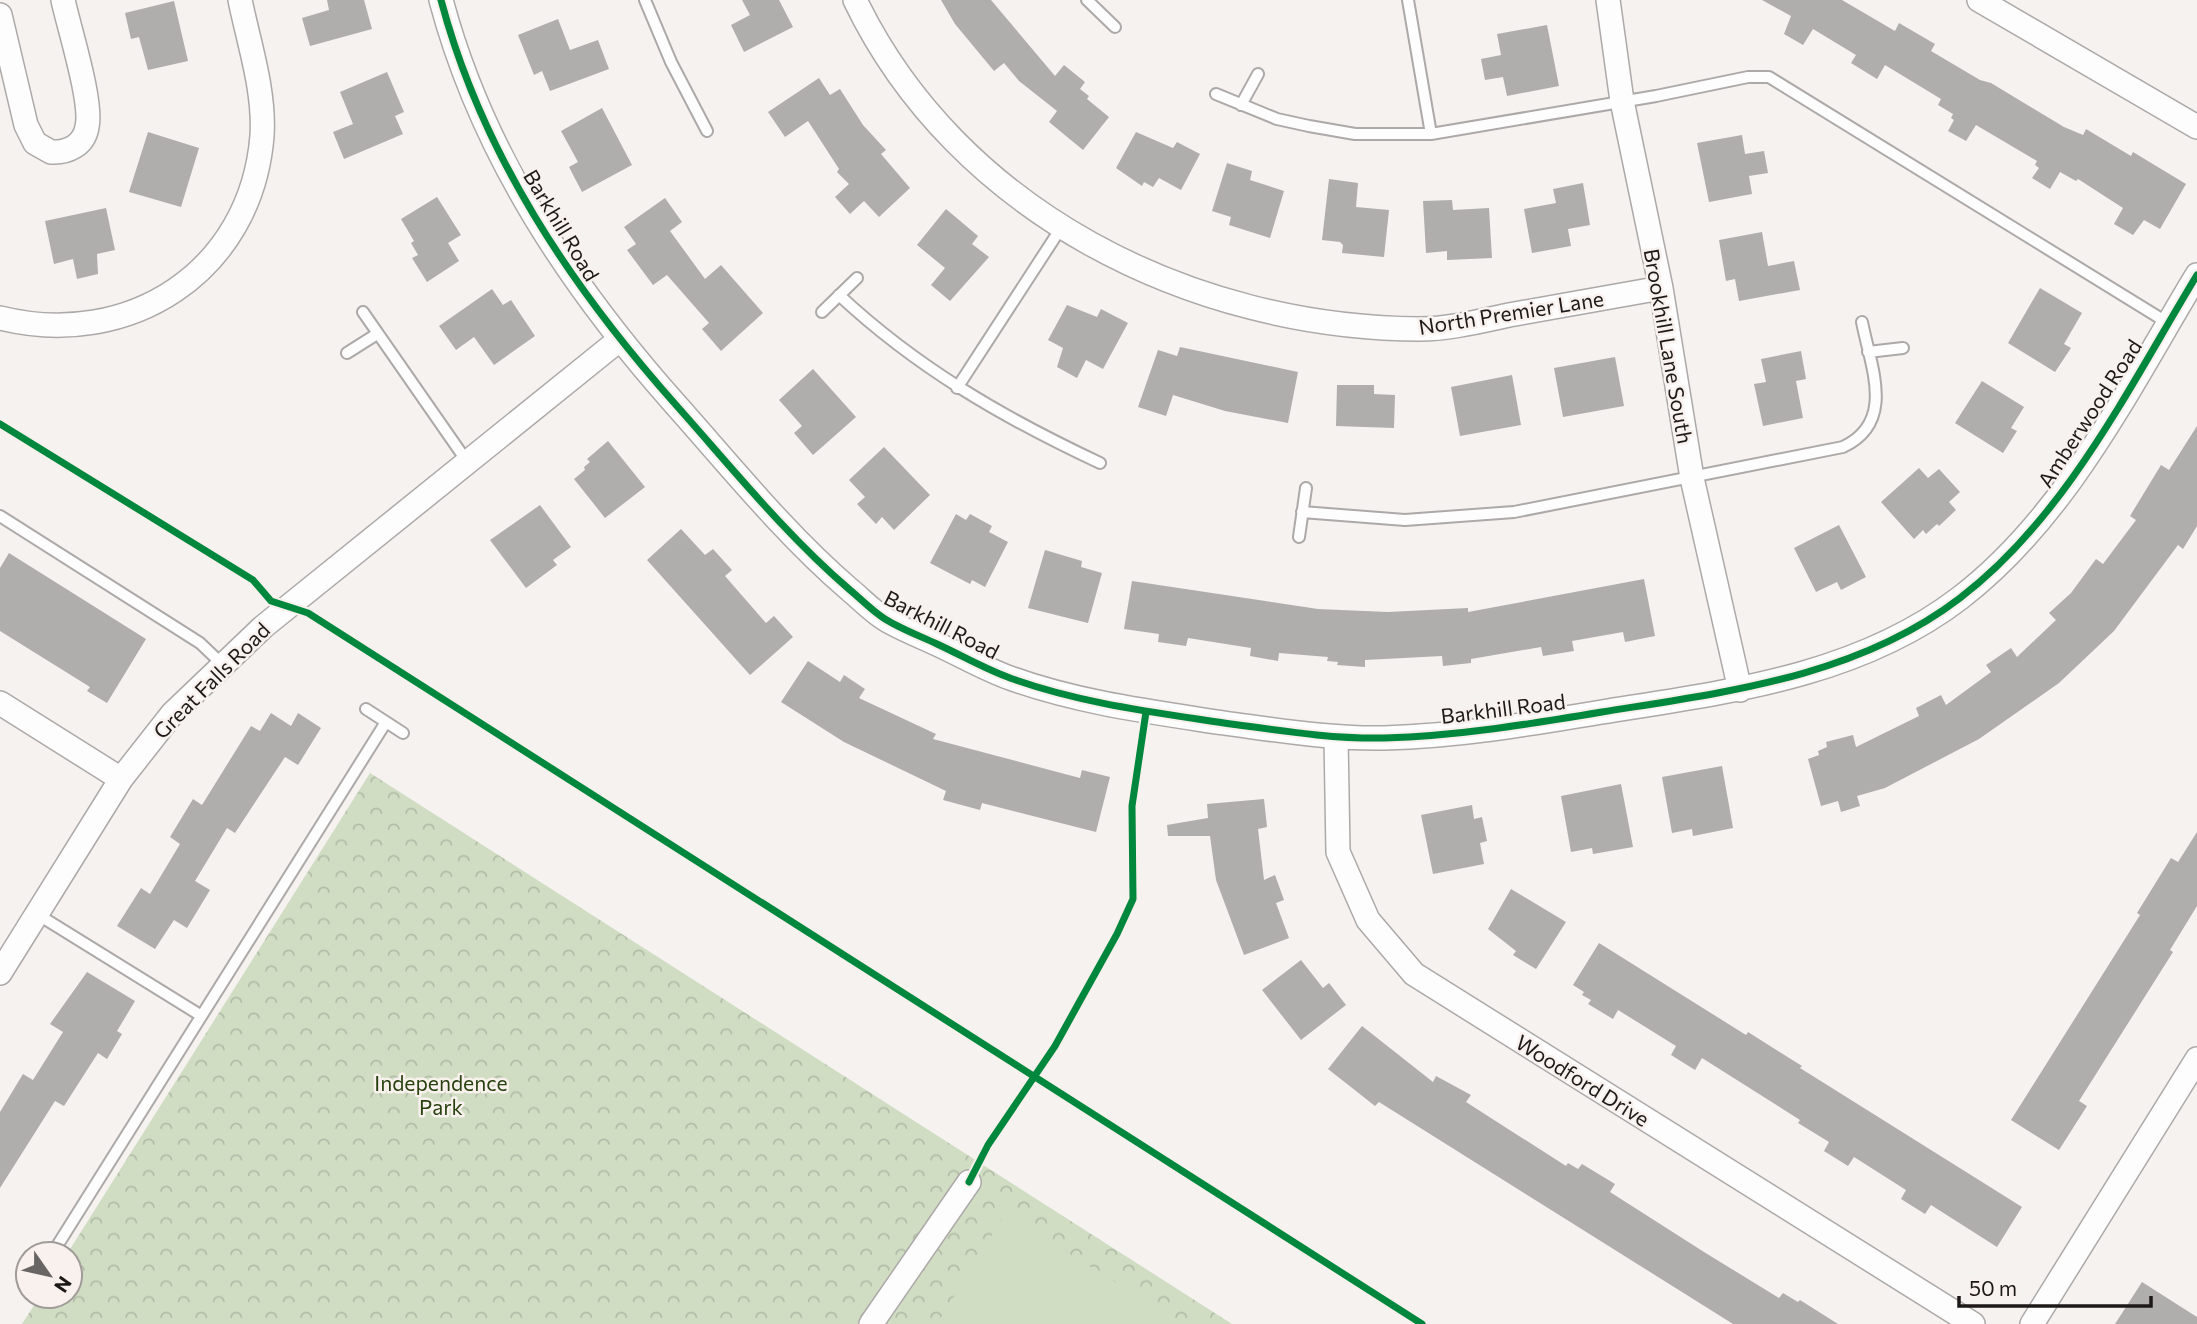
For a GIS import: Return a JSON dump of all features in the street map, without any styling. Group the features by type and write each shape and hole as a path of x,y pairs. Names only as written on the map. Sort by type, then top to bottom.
{"street":[{"path":"0,15 30,136 51,152 67,151 82,139 88,120 62,0"},
{"path":"0,318 50,327 116,319 145,309 196,274 232,231 252,188 262,133 257,81 240,0"},
{"name":"Barkhill Road","path":"441,0 461,64 510,172 566,268 619,340 815,560 883,618 1007,677 1094,703 1336,737 1385,738 1492,730 1740,690"},
{"name":"North Premier Lane","path":"855,0 887,56 960,146 1006,187 1061,228 1123,262 1169,283 1251,308 1347,324 1423,329 1661,288"},
{"name":"Brookhill Lane South","path":"1608,0 1622,101 1661,288 1692,478 1740,690"},
{"path":"1979,0 2197,127"},
{"name":"Amberwood Road","path":"1740,690 1849,660 1903,637 1963,597 2024,538 2076,472 2197,275"},
{"name":"Great Falls Road","path":"0,973 121,779 172,714 263,627 619,340"},
{"path":"0,703 121,779"},
{"name":"Woodford Drive","path":"1336,737 1338,852 1368,920 1414,974 1973,1324"},
{"path":"2032,1324 2197,1059"},
{"path":"871,1324 969,1182"}],"lane":[{"path":"645,0 671,62 707,131"},
{"path":"1408,0 1431,134"},
{"path":"1093,2 1115,27"},
{"path":"1241,105 1258,74"},
{"path":"1216,94 1277,118 1355,134 1431,134 1748,77 1778,80 2168,323"},
{"path":"957,388 1061,228"},
{"path":"822,312 857,278"},
{"path":"839,295 914,359 957,388 1031,430 1100,463"},
{"path":"363,312 468,463"},
{"path":"1302,512 1361,519 1452,517 1514,512 1817,455 1860,439 1873,421 1876,408 1862,322"},
{"path":"347,353 377,334"},
{"path":"1868,352 1903,348"},
{"path":"1299,537 1306,488"},
{"path":"0,516 200,643 222,664"},
{"path":"366,709 403,733"},
{"path":"61,1240 386,722"},
{"path":"37,914 200,1015"}],"green space":[{"name":"Independence Park","path":"370,773 1232,1324 22,1324 31,1310 84,1310 84,1240 76,1240"},
{"path":"1005,1214 1183,1324 937,1324"}],"building":[{"path":"327,0 364,0 372,29 310,46 302,18 329,10"},
{"path":"742,0 779,0 793,27 744,52 731,25 750,15"},
{"path":"941,0 991,0 1055,76 1064,65 1085,82 1080,89 1089,96 1087,99 1109,117 1083,150 1049,122 1057,111 1019,81 1004,63 994,71 955,24"},
{"path":"1762,0 1842,0 1895,31 1899,23 1935,44 1931,51 1980,80 1991,83 2064,127 2083,135 2086,129 2131,156 2133,152 2186,184 2160,229 2144,220 2133,235 2114,224 2123,208 2078,179 2076,181 2060,172 2050,189 2032,178 2039,168 2035,165 2037,161 1976,125 1966,141 1948,131 1954,120 1951,118 1953,114 1938,105 1941,99 1885,65 1877,79 1851,63 1856,55 1813,29 1803,45 1784,34 1791,16"},
{"path":"174,1 188,61 148,70 139,37 131,39 125,13"},
{"path":"558,19 570,50 598,40 609,69 550,91 542,71 534,75 518,35"},
{"path":"1547,25 1559,86 1507,96 1503,77 1485,80 1481,59 1501,55 1497,34"},
{"path":"387,72 404,112 395,116 403,134 344,159 333,132 353,124 340,92"},
{"path":"819,78 830,95 840,89 863,125 886,150 881,154 910,188 879,217 864,201 850,214 835,197 849,184 837,172 839,169 808,121 785,137 768,112"},
{"path":"602,108 632,165 582,192 569,167 578,162 561,131"},
{"path":"148,132 199,148 181,207 129,192"},
{"path":"1136,132 1173,148 1177,142 1200,154 1181,190 1159,178 1153,187 1144,182 1142,186 1116,168"},
{"path":"1742,135 1745,154 1764,151 1768,173 1749,176 1752,194 1709,202 1697,143"},
{"path":"1227,163 1252,171 1250,180 1284,191 1270,238 1229,225 1231,217 1212,211"},
{"path":"1329,179 1358,183 1356,207 1389,210 1384,257 1342,253 1343,245 1340,242 1322,240"},
{"path":"1583,183 1590,225 1568,229 1571,246 1532,253 1524,209 1556,203 1553,189"},
{"path":"437,197 461,235 448,243 459,261 427,282 412,258 418,255 411,243 414,241 401,219"},
{"path":"665,198 682,222 670,231 705,279 721,265 763,313 721,351 702,329 709,323 667,275 653,285 627,250 636,244 624,227"},
{"path":"1452,200 1453,210 1489,208 1492,258 1447,260 1447,251 1426,253 1423,201"},
{"path":"106,208 115,250 97,254 98,274 77,279 73,259 54,264 45,221"},
{"path":"946,209 978,236 972,244 989,257 950,301 931,285 945,268 917,245"},
{"path":"1762,232 1768,266 1794,261 1800,290 1739,301 1735,279 1726,281 1719,240"},
{"path":"2040,288 2082,313 2064,344 2071,348 2055,372 2008,343"},
{"path":"492,289 503,305 511,300 535,336 494,365 474,337 456,350 439,326"},
{"path":"1067,305 1097,317 1101,309 1128,323 1103,369 1086,360 1077,378 1057,367 1063,348 1048,340"},
{"path":"1180,347 1298,372 1288,423 1225,411 1173,395 1166,416 1138,407 1158,350 1177,356"},
{"path":"1801,351 1806,379 1796,381 1803,418 1763,426 1754,384 1766,382 1761,359"},
{"path":"1615,357 1624,406 1563,417 1554,368"},
{"path":"813,369 856,417 813,455 794,433 802,426 779,400"},
{"path":"1512,375 1521,425 1460,436 1451,387"},
{"path":"1982,381 2024,407 2011,428 2017,431 2003,453 1955,423"},
{"path":"1337,385 1374,385 1374,394 1395,395 1394,428 1336,426"},
{"path":"2197,426 2197,526 2183,549 2178,545 2114,631 2059,683 1979,739 1885,788 1857,796 1860,806 1841,812 1838,801 1821,806 1808,759 1819,755 1818,751 1827,747 1826,742 1853,735 1856,747 1919,716 1916,708 1941,695 1946,705 1991,672 1986,665 2011,648 2017,657 2056,620 2049,613 2071,593 2096,559 2103,564 2136,520 2130,516 2161,465 2169,470"},
{"path":"608,441 645,487 605,518 574,479 585,470 584,467 590,462 587,459"},
{"path":"884,447 930,495 894,530 882,517 876,524 857,504 865,497 849,480"},
{"path":"1919,468 1928,478 1939,469 1960,492 1949,502 1956,510 1939,526 1937,524 1926,534 1923,530 1914,539 1881,502"},
{"path":"540,505 571,547 553,560 557,565 526,588 490,540"},
{"path":"956,514 966,520 970,514 992,526 989,532 1008,542 985,587 972,580 970,584 930,563"},
{"path":"1839,525 1866,577 1841,590 1837,582 1816,592 1794,548"},
{"path":"681,529 705,555 713,549 732,570 725,576 766,623 774,616 793,637 750,675 647,560"},
{"path":"1045,550 1082,561 1081,567 1102,573 1088,623 1028,608"},
{"path":"9,553 146,639 107,703 87,691 90,687 0,631 0,568"},
{"path":"1644,579 1655,636 1625,642 1623,632 1572,641 1574,651 1543,656 1541,647 1471,659 1471,663 1443,666 1442,656 1365,660 1365,667 1337,665 1338,662 1327,661 1328,657 1279,653 1278,661 1250,656 1251,648 1188,638 1186,646 1158,642 1159,634 1124,629 1132,581 1318,609 1388,612 1468,608 1468,612"},
{"path":"808,661 840,682 844,675 865,689 859,698 936,734 933,739 1080,778 1082,770 1110,777 1096,832 982,803 980,810 943,800 946,791 844,742 781,702"},
{"path":"271,713 291,726 298,713 321,728 298,765 285,757 235,833 227,828 195,881 210,890 187,928 174,920 155,949 117,926 141,888 150,894 180,844 170,837 193,799 202,805 251,726 260,731"},
{"path":"1722,766 1733,828 1693,836 1692,829 1672,833 1662,777"},
{"path":"1621,784 1633,847 1593,854 1592,848 1571,852 1561,796"},
{"path":"1264,799 1267,827 1258,829 1264,880 1275,875 1284,900 1276,903 1289,938 1244,955 1216,880 1210,836 1168,836 1167,825 1208,818 1207,804"},
{"path":"1472,805 1474,819 1482,817 1487,841 1480,843 1484,864 1433,874 1421,815"},
{"path":"2197,832 2197,906 2170,950 2173,952 2079,1101 2087,1106 2059,1150 2011,1120 2140,915 2137,913 2171,858 2178,862"},
{"path":"1511,889 1566,922 1536,969 1513,955 1516,951 1488,929"},
{"path":"1599,943 1746,1035 1748,1032 1802,1066 1800,1068 2022,1207 1997,1247 1931,1205 1925,1214 1901,1199 1906,1190 1854,1157 1848,1166 1824,1151 1829,1142 1798,1123 1800,1120 1702,1058 1695,1070 1671,1055 1676,1046 1618,1010 1613,1019 1588,1004 1591,1000 1573,985"},
{"path":"1301,960 1323,988 1329,983 1346,1005 1301,1040 1262,990"},
{"path":"87,972 135,1001 117,1031 122,1034 107,1059 98,1053 64,1106 55,1101 0,1188 0,1112 23,1074 33,1080 63,1032 50,1024"},
{"path":"1362,1026 1433,1082 1436,1076 1471,1095 1466,1102 1566,1166 1568,1163 1578,1169 1582,1164 1615,1184 1610,1192 1704,1252 1779,1298 1783,1293 1798,1302 1800,1300 1838,1324 1733,1324 1379,1102 1375,1106 1328,1069"},
{"path":"2142,1282 2197,1317 2197,1324 2115,1324"}],"cycle path":[{"path":"441,0 480,112 534,216 566,266 637,360 739,477 826,569 885,619 991,670 1062,694 1170,715 1344,737 1439,735 1548,721 1743,688 1834,664 1878,646 1920,625 1960,598 1998,565 2032,529 2064,490 2093,448 2197,275"},
{"path":"0,424 253,580 271,601 308,613 1422,1324"},
{"path":"969,1182 988,1145 1055,1046 1117,934 1133,899 1132,806 1146,712"}]}
